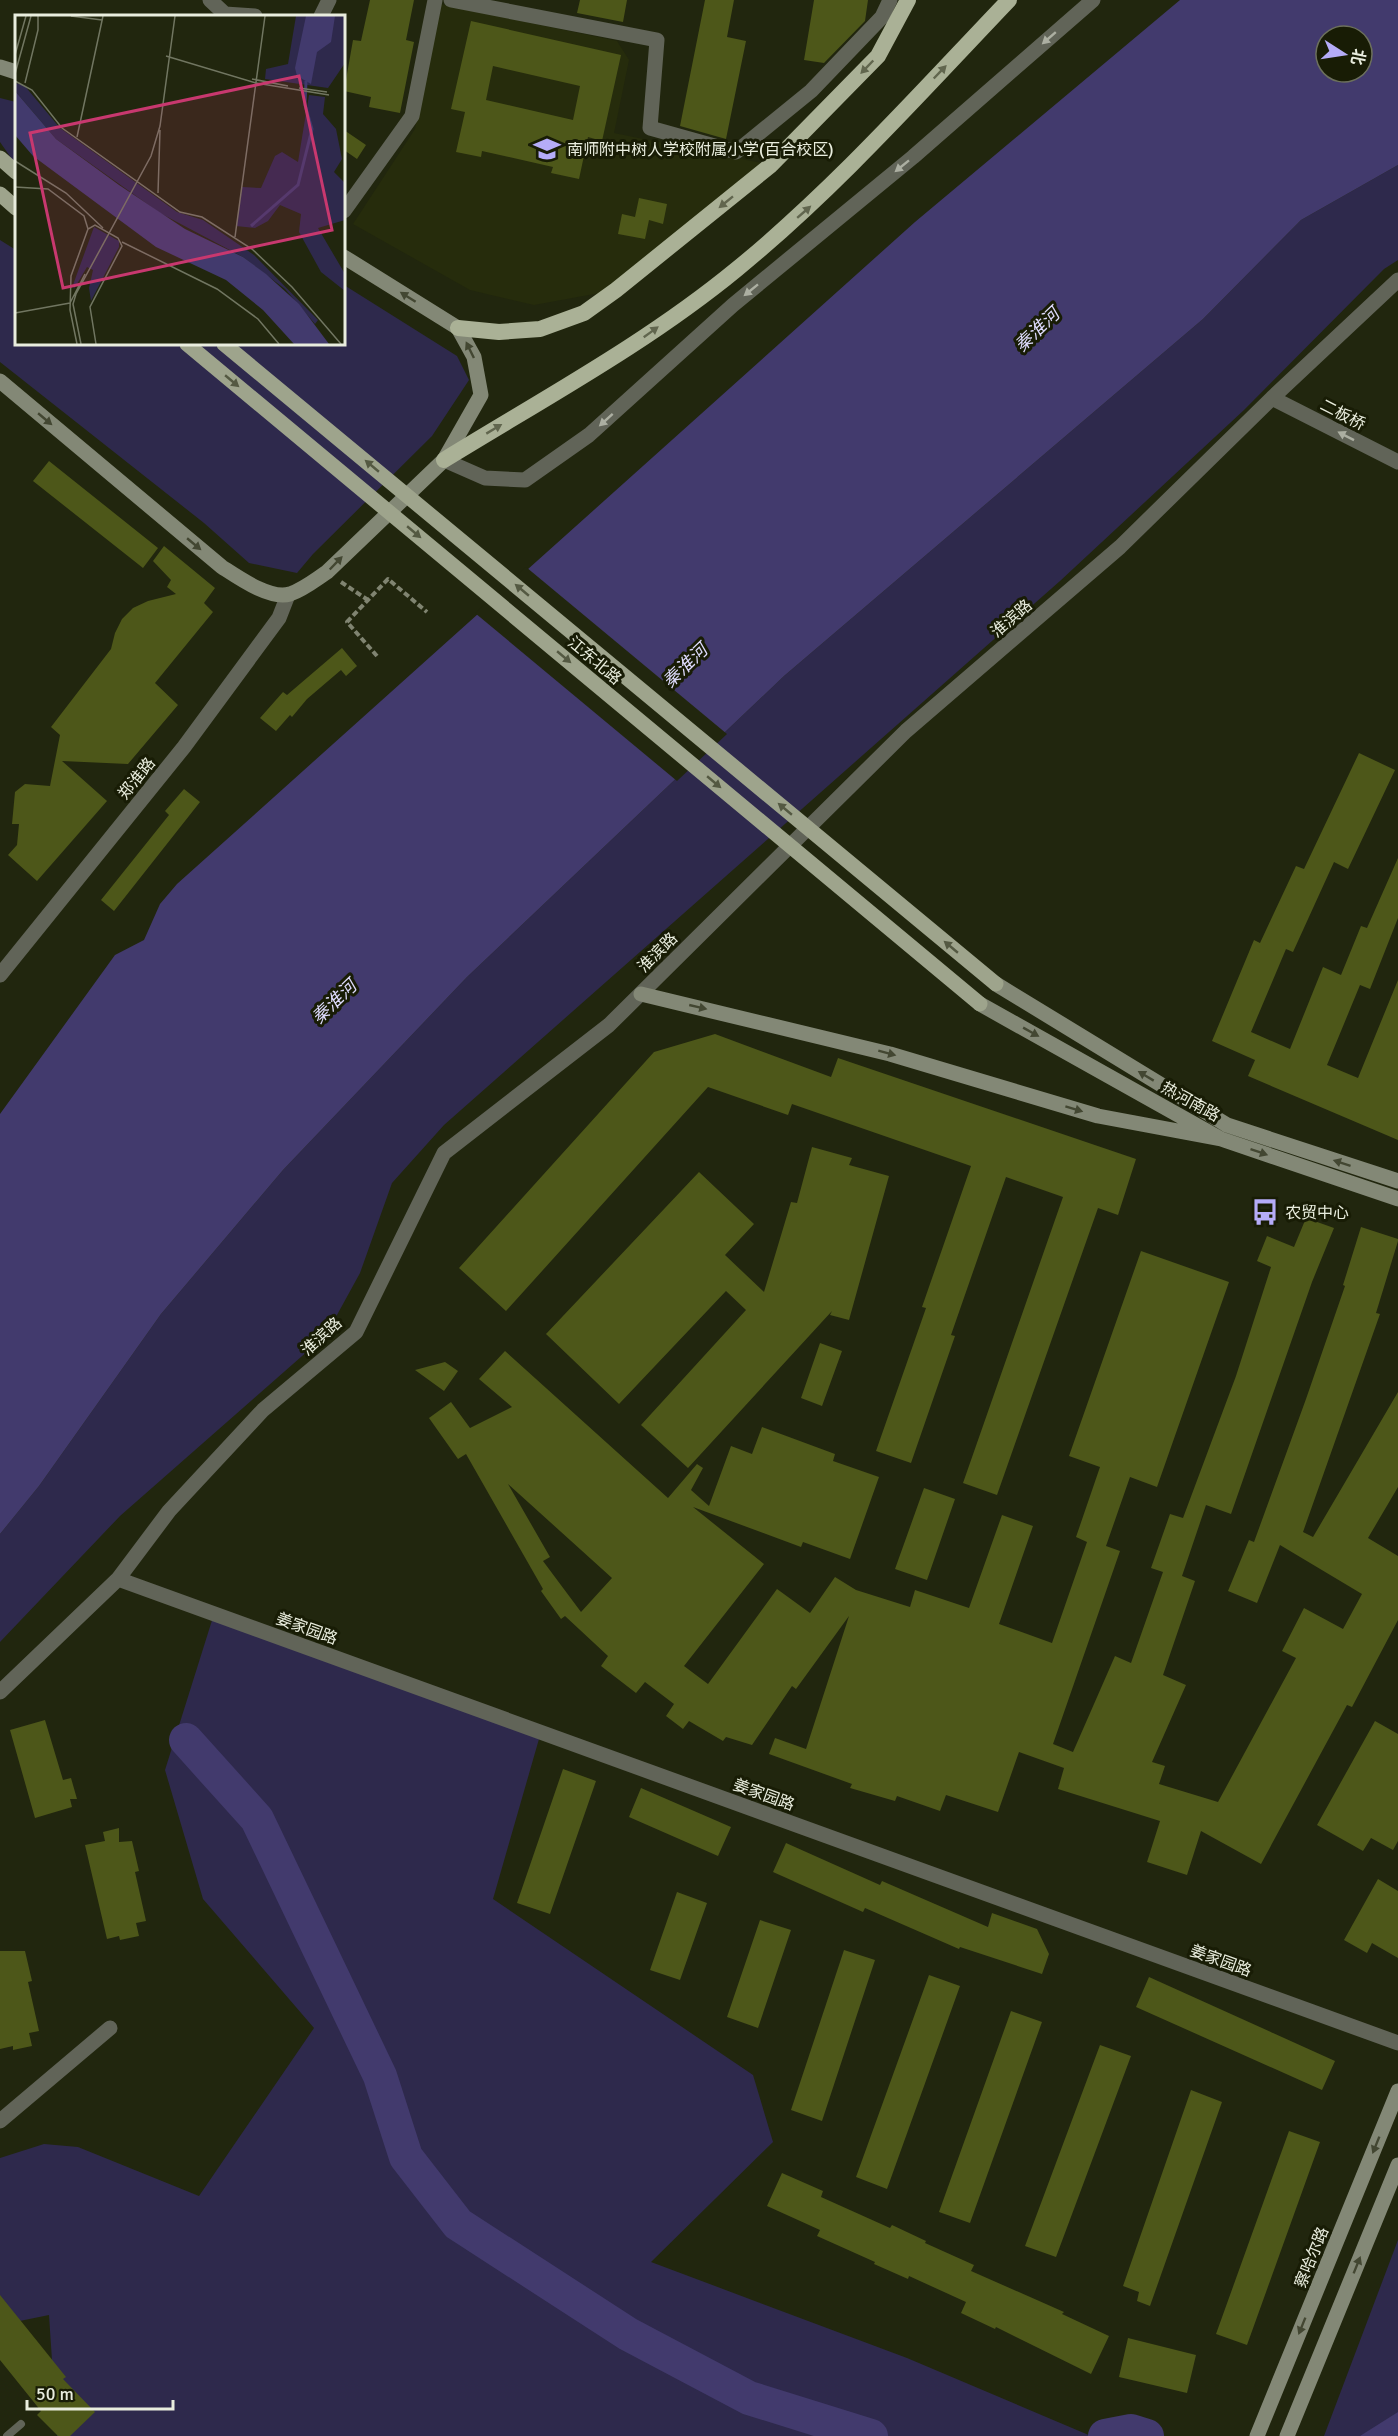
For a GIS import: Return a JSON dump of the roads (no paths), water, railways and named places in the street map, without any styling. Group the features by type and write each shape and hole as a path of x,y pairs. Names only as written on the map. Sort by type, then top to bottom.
{"highway":[{"path":"458,328 499,332 540,329 584,312 616,290 771,165 878,56 908,0"},
{"path":"444,460 633,345 736,270 812,204 1009,0"}],"main road":[{"path":"0,67 15,72"},
{"path":"0,158 15,171"},
{"path":"0,194 15,207"},
{"path":"0,381 222,567 255,589 288,595 306,587 327,572 444,460 481,395 474,357 458,328 345,258"},
{"name":"江东北路","path":"188,345 980,1004"},
{"name":"江东北路","path":"225,345 996,984"},
{"name":"热河南路","path":"996,984 1227,1125 1398,1181"},
{"path":"641,994 890,1054 1098,1116 1221,1139"},
{"name":"热河南路","path":"980,1004 1221,1139 1398,1199"},
{"name":"察哈尔路","path":"1258,2432 1398,2091"},
{"path":"1287,2436 1398,2165"}],"street":[{"path":"210,0 252,15"},
{"path":"322,15 329,0"},
{"path":"345,210 412,116 435,0"},
{"path":"451,0 657,40 650,128 736,152 811,91 882,17 890,0"},
{"path":"444,460 485,478 525,480 553,461 589,435 733,305 913,157 1093,0"},
{"name":"淮滨路","path":"0,1692 118,1579 169,1511 263,1410 356,1332 444,1153 609,1025 906,731 1120,547 1398,279"},
{"name":"二板桥","path":"1272,398 1398,462"},
{"name":"郑淮路","path":"0,975 184,747 279,618 288,595"},
{"name":"姜家园路","path":"118,1579 1398,2043"},
{"path":"0,2121 110,2028"}],"lane":[{"path":"7,2436 21,2424"}],"water":[{"name":"秦淮河","path":"1180,0 1398,0 1398,165 1301,220 1203,319 784,676 467,977 283,1170 161,1314 39,1486 0,1534 0,1114 115,955 144,940 160,904 177,884 915,222"},
{"path":"1398,2412 1398,2436 1360,2436"}],"waterway":[{"path":"186,1740 257,1819 380,2076 406,2157 458,2224 628,2334 749,2398 871,2436"},
{"path":"1105,2436 1131,2431 1147,2436"}],"place":[{"name":"南师附中树人学校附属小学(百合校区)","path":"547,149"},
{"name":"农贸中心","path":"1265,1212"}]}
